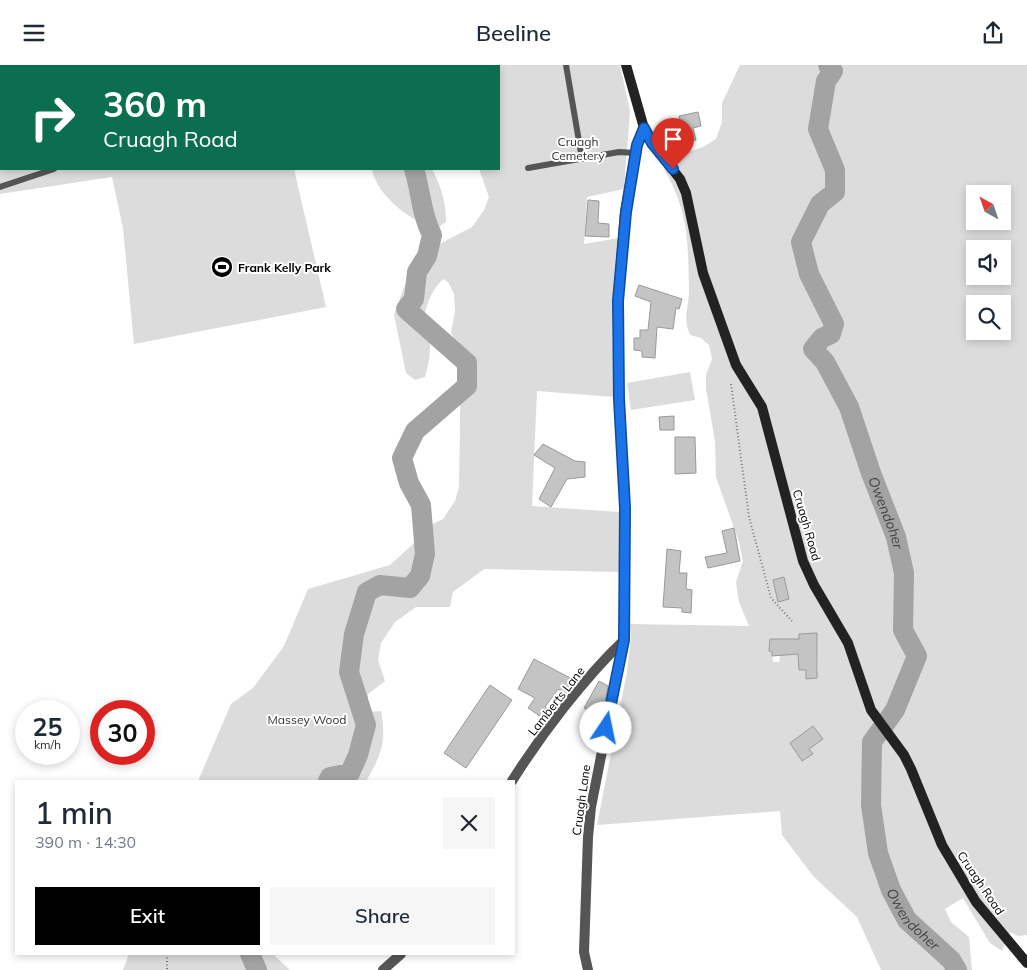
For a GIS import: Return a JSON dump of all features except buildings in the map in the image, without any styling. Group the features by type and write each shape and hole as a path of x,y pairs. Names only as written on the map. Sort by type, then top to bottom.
{"main road":[{"name":"Cruagh Road","path":"626,65 644,128 652,143 680,179 686,193 703,273 736,365 762,407 804,561 814,585 848,643 871,710 904,755 911,769 932,824 955,868 976,902 1027,963"}],"street":[{"name":"Cruagh Lane","path":"588,970 584,952 588,837 591,807 624,640 625,508 619,399 618,301 626,212 636,153 644,128"},
{"name":"Lamberts Lane","path":"513,780 564,710 610,653 624,640"},
{"path":"383,970 400,955"}],"lane":[{"path":"566,65 582,159"},
{"path":"528,168 619,152 636,153"},
{"path":"0,187 51,170"}],"path":[{"path":"731,384 749,517 771,598 792,621"},
{"path":"166,955 167,970"}],"green space":[{"path":"500,65 620,65 630,111 624,189 587,197 584,244 619,238 612,324 614,397 537,391 532,506 619,512 620,572 484,569 453,592 450,607 416,607 395,622 381,643 378,660 385,681 368,694 368,712 381,711 383,740 376,764 367,780 198,780 231,704 253,688 284,646 308,589 390,565 413,544 421,530 443,519 455,501 459,487 461,355 451,332 455,312 454,294 448,282 443,279 432,293 427,305 425,323 430,350 425,377 415,380 406,373 394,315 412,265 426,251 472,227 484,210 489,197 479,170 500,170"},
{"path":"740,65 1027,65 1027,935 1018,936 1010,932 1002,951 990,943 963,898 945,909 951,922 969,937 972,970 881,970 857,917 813,876 782,835 780,811 597,825 627,672 631,637 630,624 749,626 739,602 736,582 743,561 739,542 716,477 715,441 706,389 706,375 712,359 709,345 701,338 690,335 686,323 689,273 686,228 678,200 664,169 676,156 703,147 716,139 722,122 722,103","holes":["799,634 817,634 818,671 806,679 806,670 799,670 798,654 780,655 779,662 773,662 772,652 769,651 770,639 799,639","813,726 823,739 809,749 813,754 802,761 790,743"]},
{"name":"Frank Kelly Park","path":"0,170 294,170 326,307 134,344 123,228 112,177 0,194"},
{"path":"372,170 432,170 442,194 446,222 437,228 417,221 388,198 380,189"},
{"path":"690,372 695,400 631,410 627,383"},
{"path":"129,955 274,955 290,970 123,970"}],"waterway":[{"name":"Owendoher","path":"828,65 833,71 826,81 818,129 835,170 835,192 820,204 801,242 809,274 834,324 831,334 822,338 813,349 825,362 849,407 871,473 896,537 904,573 903,630 917,656 895,710 872,742 871,805 878,853 891,890 907,920 951,960 957,970"},
{"path":"328,780 330,777 350,773 358,755 366,725 349,672 354,634 367,592 380,585 410,588 420,576 425,554 421,505 409,483 402,458 415,431 467,386 467,363 406,309 414,299 417,272 427,256 432,235 423,211 414,170"},
{"path":"250,955 257,970"}],"place":[{"name":"Frank Kelly Park","path":"222,267"}],"route":[{"path":"606,728 624,640 625,508 619,399 618,301 626,212 637,145 644,128 652,143 673,169"}],"park label":[{"name":"Cruagh Cemetery","path":"578,148"},
{"name":"Massey Wood","path":"307,719"}]}
